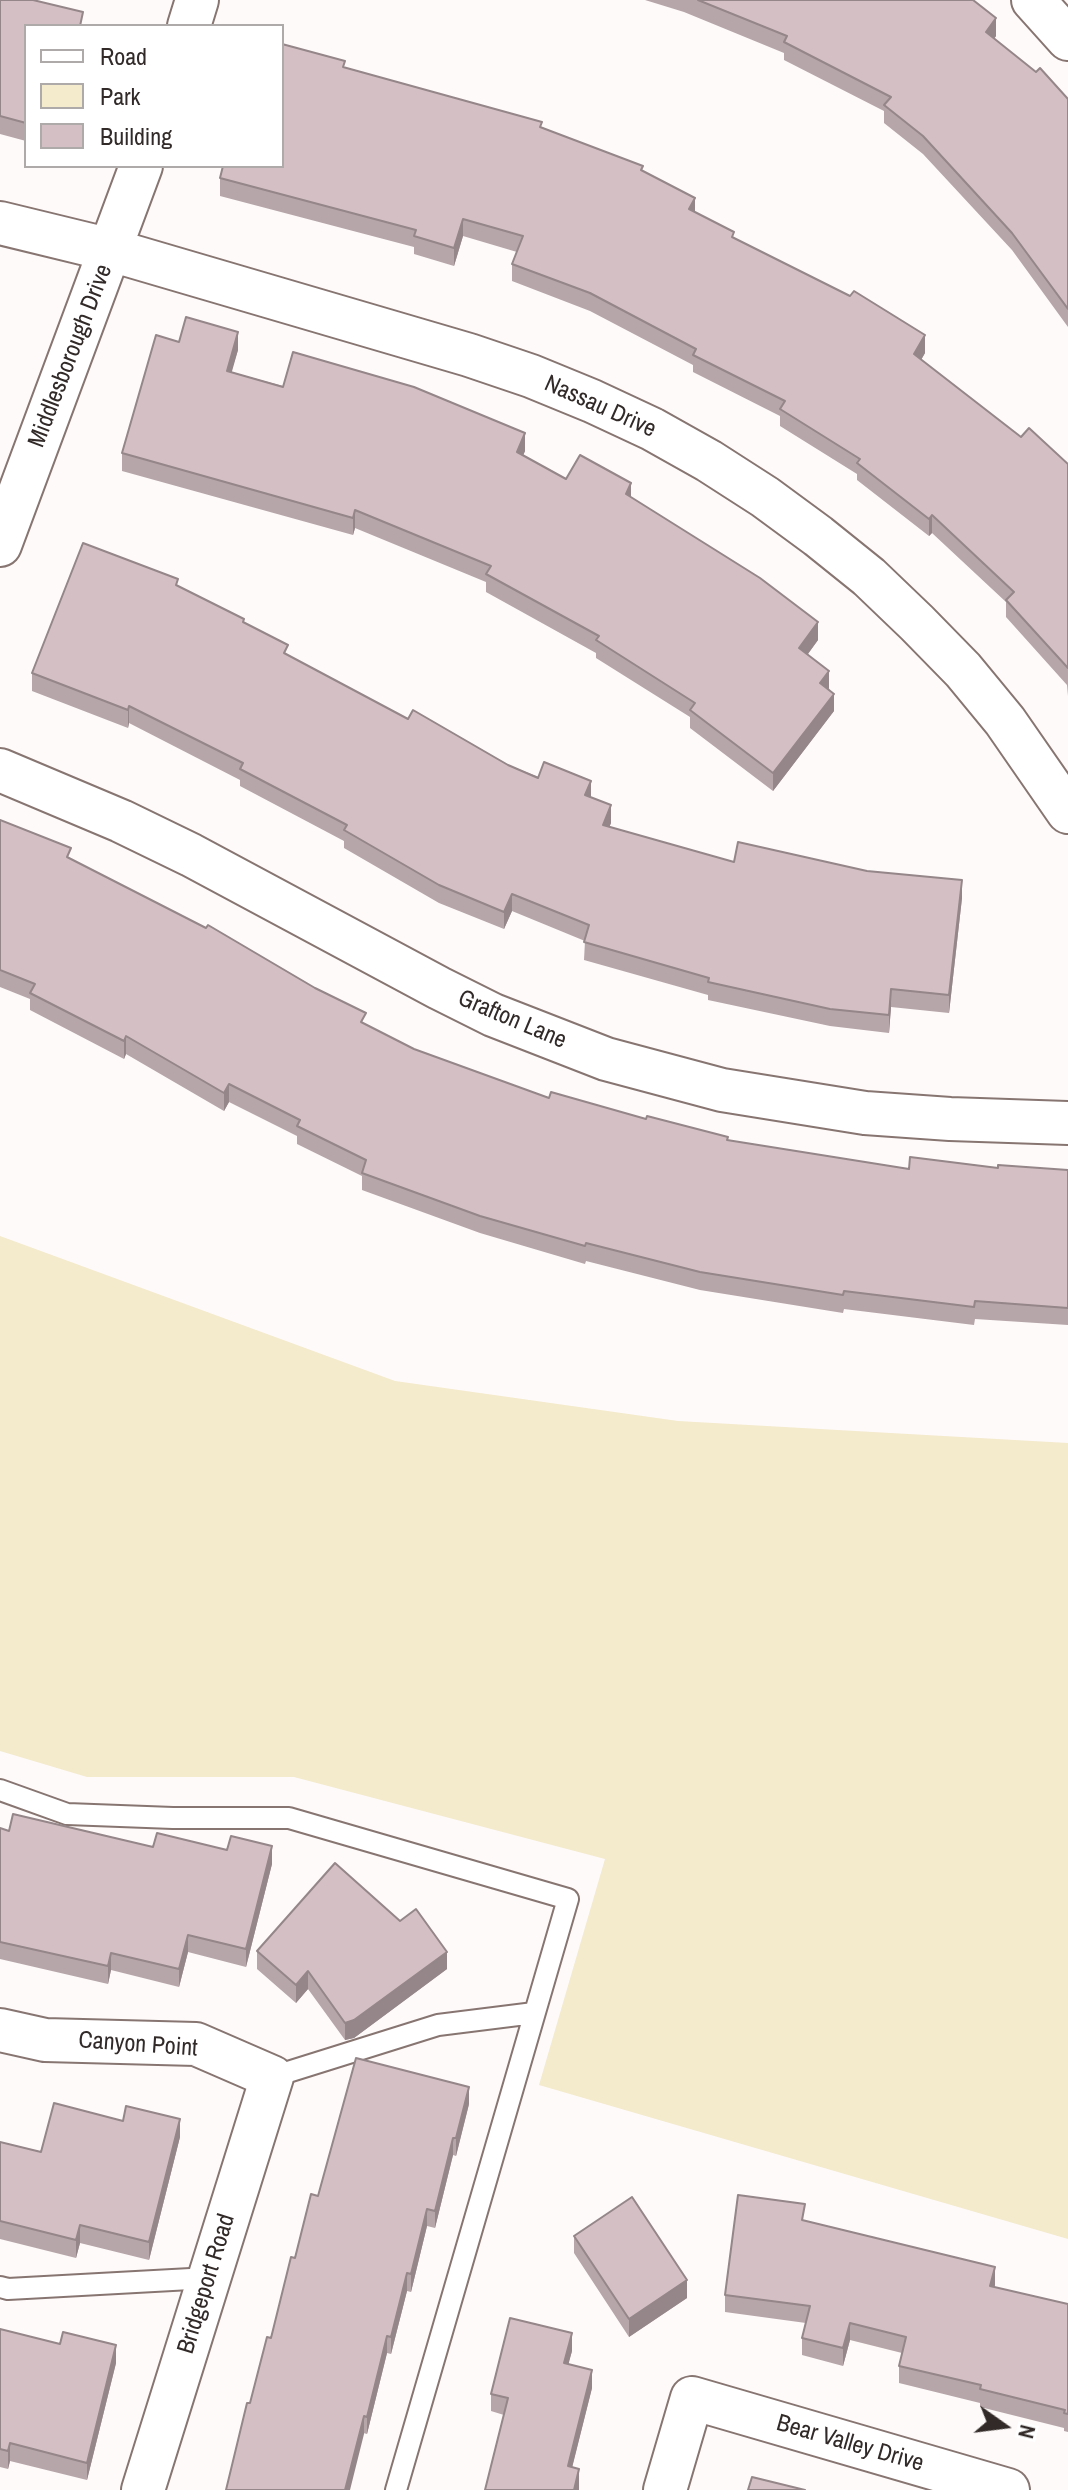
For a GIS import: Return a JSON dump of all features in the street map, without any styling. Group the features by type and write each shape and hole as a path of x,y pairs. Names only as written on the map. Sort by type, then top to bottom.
{"street":[{"path":"190,24 197,0"},
{"path":"1033,0 1068,39"},
{"name":"Middlesborough Drive","path":"0,545 140,168"},
{"name":"Nassau Drive","path":"0,223 111,250 469,355 531,376 652,429 765,497 869,577 963,670 1005,721 1068,812"},
{"name":"Grafton Lane","path":"0,770 121,821 191,855 493,1015 606,1059 722,1090 865,1113 1068,1123"},
{"name":"Canyon Point","path":"0,2030 45,2040 196,2044 272,2077"},
{"name":"Bridgeport Road","path":"143,2490 272,2077"},
{"name":"Bear Valley Drive","path":"665,2490 692,2398 1008,2490"}],"lane":[{"path":"0,1790 67,1814 289,1818 568,1899 396,2490"},
{"path":"272,2077 438,2025 534,2013"},
{"path":"0,2287 209,2278"}],"green space":[{"path":"0,1236 395,1381 678,1421 1068,1443 1068,2239 539,2085 605,1859 294,1777 87,1777 0,1751"}],"building":[{"path":"0,0 33,0 83,12 80,24 24,24 24,122 0,116"},
{"path":"698,0 973,0 996,18 986,32 1036,72 1040,68 1068,99 1068,309 1012,233 923,136 884,105 891,97 784,42 787,36"},
{"path":"284,45 345,61 343,67 542,122 540,127 643,166 641,170 695,198 689,209 734,232 732,237 850,296 854,291 925,335 914,354 1021,437 1029,428 1068,464 1068,668 1006,600 1014,592 932,515 929,519 857,463 860,459 780,409 785,401 693,355 696,349 590,293 512,264 523,236 463,219 454,248 414,236 416,230 220,178 222,168 284,168"},
{"path":"186,317 238,332 227,371 283,387 293,352 414,387 525,433 517,452 566,479 580,455 631,483 626,494 760,578 818,622 799,648 829,671 820,683 834,694 773,773 690,710 695,703 596,640 599,636 486,574 491,566 355,510 353,518 122,453 156,335 179,342"},
{"path":"83,543 178,579 176,585 288,645 284,653 408,719 413,710 508,765 538,778 544,762 591,781 585,795 611,805 603,825 734,862 738,842 867,871 962,880 949,995 891,989 889,1015 830,1009 708,982 709,978 584,942 589,925 512,894 504,912 439,885 344,830 347,825 240,769 243,763 129,706 128,710 32,673"},
{"path":"0,820 71,848 67,857 206,928 208,925 315,988 366,1013 361,1022 414,1049 549,1098 551,1092 646,1119 647,1116 728,1137 727,1140 909,1169 910,1157 998,1168 998,1165 1068,1170 1068,1308 975,1301 974,1307 844,1291 843,1295 700,1272 586,1243 585,1246 480,1216 362,1173 366,1160 297,1126 300,1120 229,1084 224,1093 126,1036 124,1041 30,993 35,984 0,970"},
{"path":"13,1814 153,1847 157,1833 227,1850 231,1836 272,1846 246,1949 188,1935 179,1969 111,1953 108,1966 0,1942 0,1828 9,1831"},
{"path":"335,1863 400,1921 416,1909 447,1952 354,2020 345,2023 308,1971 296,1985 257,1951"},
{"path":"356,2058 469,2087 435,2211 427,2209 411,2274 407,2273 391,2337 387,2336 345,2490 226,2490 247,2403 250,2403 267,2337 271,2338 291,2257 295,2258 311,2194 318,2196"},
{"path":"54,2103 123,2121 126,2106 180,2119 149,2242 80,2225 76,2240 0,2221 0,2142 41,2152"},
{"path":"738,2195 805,2204 802,2220 995,2267 990,2286 1068,2304 1068,2414 1064,2413 1065,2410 980,2389 981,2385 899,2366 906,2337 850,2323 843,2348 802,2338 810,2306 725,2295"},
{"path":"632,2197 687,2280 629,2319 574,2236"},
{"path":"510,2318 572,2333 564,2363 592,2370 568,2466 579,2469 574,2490 485,2490 508,2398 491,2394"},
{"path":"0,2329 60,2344 63,2332 116,2345 87,2463 10,2443 8,2451 0,2449"},
{"path":"752,2477 805,2490 748,2490"}]}
